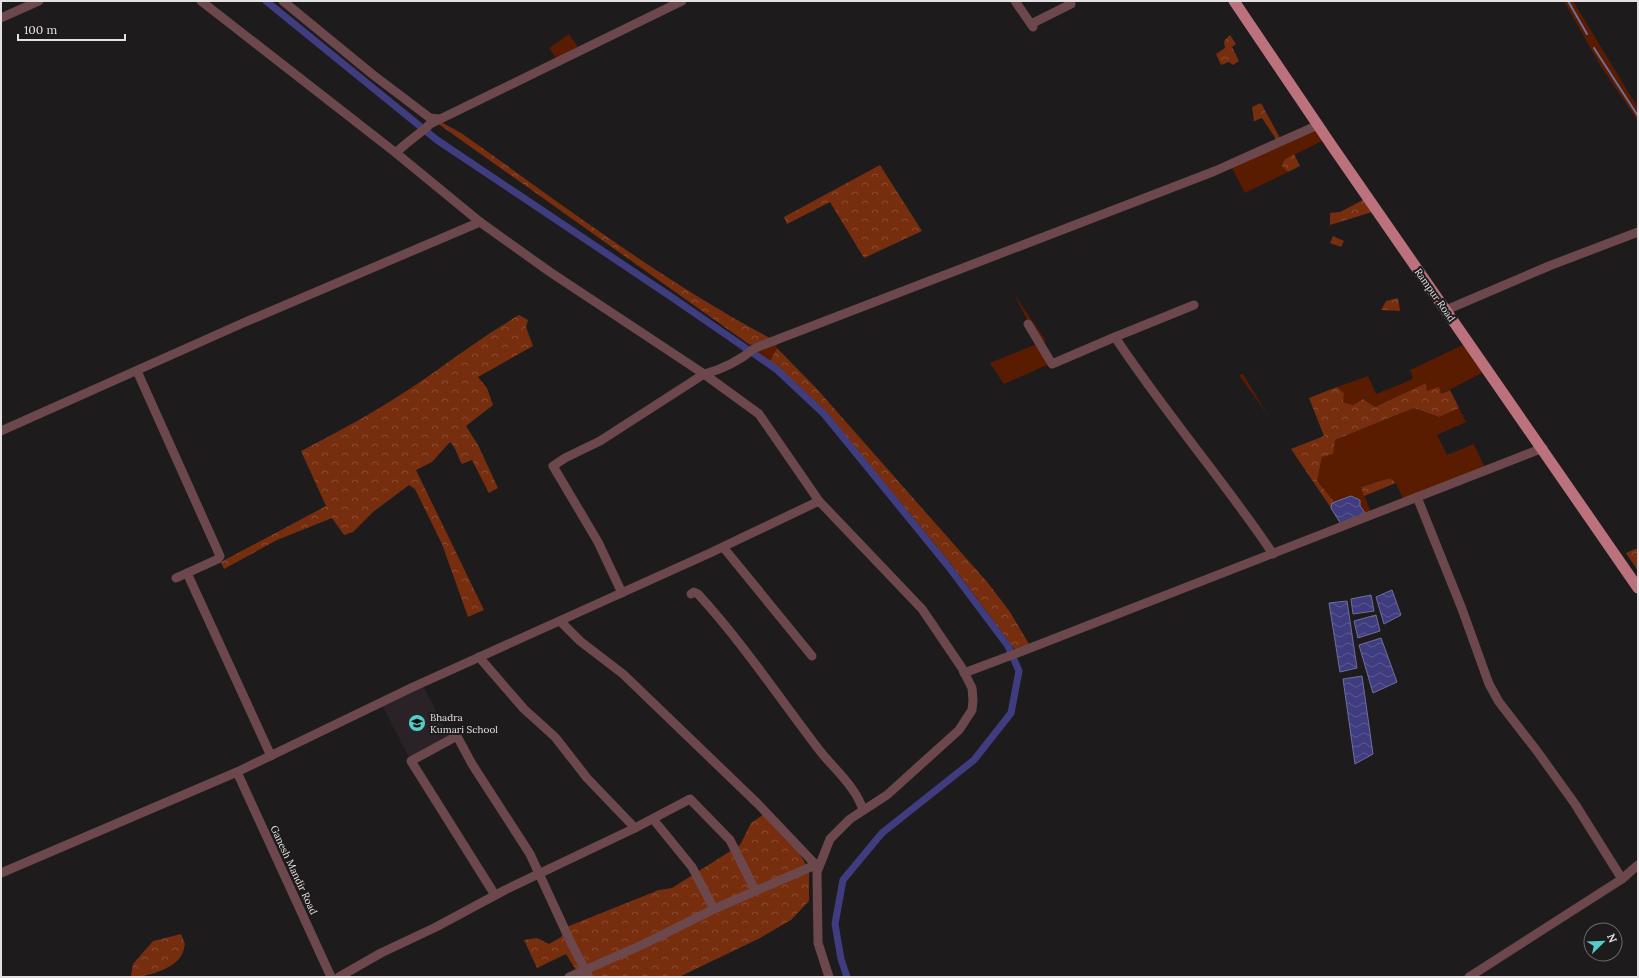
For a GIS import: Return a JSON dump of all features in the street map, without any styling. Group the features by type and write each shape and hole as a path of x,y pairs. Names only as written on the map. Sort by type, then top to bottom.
{"main road":[{"name":"Rampur Road","path":"1234,1 1638,588"}],"street":[{"path":"1,18 39,1"},
{"path":"200,1 396,154 480,222 550,272 704,374 759,414 820,501 922,609 964,673 972,688 972,710 958,730 887,795 850,819 830,839 818,863 818,943 829,977"},
{"path":"283,1 372,74 430,118 439,119"},
{"path":"396,154 403,145 420,134 430,124 439,119 682,1"},
{"path":"1015,1 1033,27 1033,23 1071,4 1070,1"},
{"path":"622,593 598,542 553,466 600,441 704,374 722,369 742,358 755,348 850,312 1030,240 1215,171 1318,125"},
{"path":"1,431 480,222"},
{"path":"1446,310 1549,266 1638,232"},
{"path":"1028,324 1052,364 1194,305"},
{"path":"1115,337 1143,380 1245,511 1273,554"},
{"path":"137,371 220,556 218,559 176,578"},
{"path":"964,673 1543,448"},
{"path":"1417,497 1462,609 1489,684 1499,702 1575,804 1622,879"},
{"path":"1,873 237,772 413,687 723,547 820,501"},
{"path":"723,547 812,656"},
{"path":"187,573 272,756"},
{"path":"691,594 694,592 698,594 746,651 821,753 860,799 863,810"},
{"path":"560,621 580,641 623,674 818,863"},
{"path":"479,657 524,709 555,737 586,778 636,828"},
{"path":"495,895 411,761 457,736 472,764 530,854 587,973"},
{"name":"Ganesh Mandir Road","path":"237,772 331,977"},
{"path":"339,977 538,873 636,828 690,800 730,840 756,890"},
{"path":"653,819 692,868 714,908"},
{"path":"569,977 587,973 714,908 818,863"},
{"path":"1469,977 1622,879 1638,865"}],"shaded area":[{"path":"1564,1 1573,1 1638,108 1638,121 1600,65"},
{"path":"569,34 578,47 556,58 549,48"},
{"path":"1315,128 1324,140 1284,160 1283,166 1288,172 1245,193 1231,166"},
{"path":"1014,294 1046,341 1040,343 1047,365 1004,384 990,363 1039,343"},
{"path":"795,337 776,345 777,348 770,361 755,351"},
{"path":"1465,344 1484,372 1441,394 1427,391 1426,383 1375,407 1363,399 1353,405 1343,402 1344,393 1337,387 1368,376 1376,394 1413,379 1410,370"},
{"path":"1243,374 1269,417 1239,375"},
{"path":"1414,408 1439,417 1459,408 1466,422 1437,435 1447,455 1474,444 1485,468 1403,499 1396,483 1390,478 1361,487 1371,512 1366,514 1360,506 1360,500 1351,496 1332,503 1333,500 1317,481 1322,457 1335,440"},
{"name":"Bhadra Kumari School","path":"422,684 451,740 411,761 382,705"}],"green space":[{"path":"1230,35 1236,44 1232,47 1239,61 1233,65 1229,62 1221,65 1216,54 1225,48 1224,41"},
{"path":"1261,103 1280,138 1276,139 1262,118 1254,121 1252,107"},
{"path":"441,122 461,133 574,214 651,266 729,315 770,338 750,345 437,123"},
{"path":"1294,154 1300,166 1288,172 1282,166 1284,160"},
{"path":"880,165 922,231 864,258 830,202 787,224 784,217"},
{"path":"1363,200 1372,212 1330,225 1330,213 1340,212"},
{"path":"1333,236 1344,241 1341,247 1330,243"},
{"path":"1398,298 1400,311 1381,310 1386,301"},
{"path":"519,315 528,320 526,327 533,346 478,377 487,388 493,405 466,426 478,445 498,488 489,493 472,460 462,464 450,442 432,462 416,470 484,610 468,617 442,544 415,489 409,485 373,512 353,532 344,535 332,518 277,540 224,569 221,562 326,506 301,451 347,427 391,401 481,339"},
{"path":"777,348 817,389 988,583 1010,612 1029,644 1015,650 951,564 826,412 770,361"},
{"path":"1426,383 1427,391 1439,387 1441,394 1450,390 1459,408 1439,417 1414,408 1335,440 1333,454 1322,457 1317,481 1333,500 1331,508 1291,449 1324,436 1309,398 1337,387 1344,393 1343,402 1353,405 1363,399 1375,407"},
{"path":"1390,478 1396,483 1364,496 1361,487"},
{"path":"1638,548 1638,571 1626,553"},
{"path":"766,813 780,823 809,869 809,901 791,920 760,938 679,977 576,977 579,975 566,954 537,968 524,940 537,938 549,944 561,937 569,926 659,890 672,888 740,845 751,823"},
{"path":"181,934 185,944 182,955 177,961 159,972 144,976 131,976 133,964 153,941"}],"water":[{"path":"1351,496 1360,500 1360,506 1366,514 1341,524 1331,508 1332,503"},
{"path":"1392,590 1401,615 1384,624 1376,597"},
{"path":"1371,595 1374,611 1353,614 1351,599"},
{"path":"1347,601 1357,668 1340,672 1329,603"},
{"path":"1376,615 1380,631 1358,638 1354,621"},
{"path":"1381,638 1397,682 1373,693 1359,645"},
{"path":"1362,676 1373,754 1355,764 1343,679"}],"waterway":[{"path":"266,1 437,140 776,369 824,414 948,566 1008,646 1019,671 1011,713 974,760 882,833 843,880 835,924 841,959 847,977"},
{"path":"1568,1 1587,34"},
{"path":"1594,48 1638,116"}],"place":[{"name":"Bhadra Kumari School","path":"417,723"}]}
